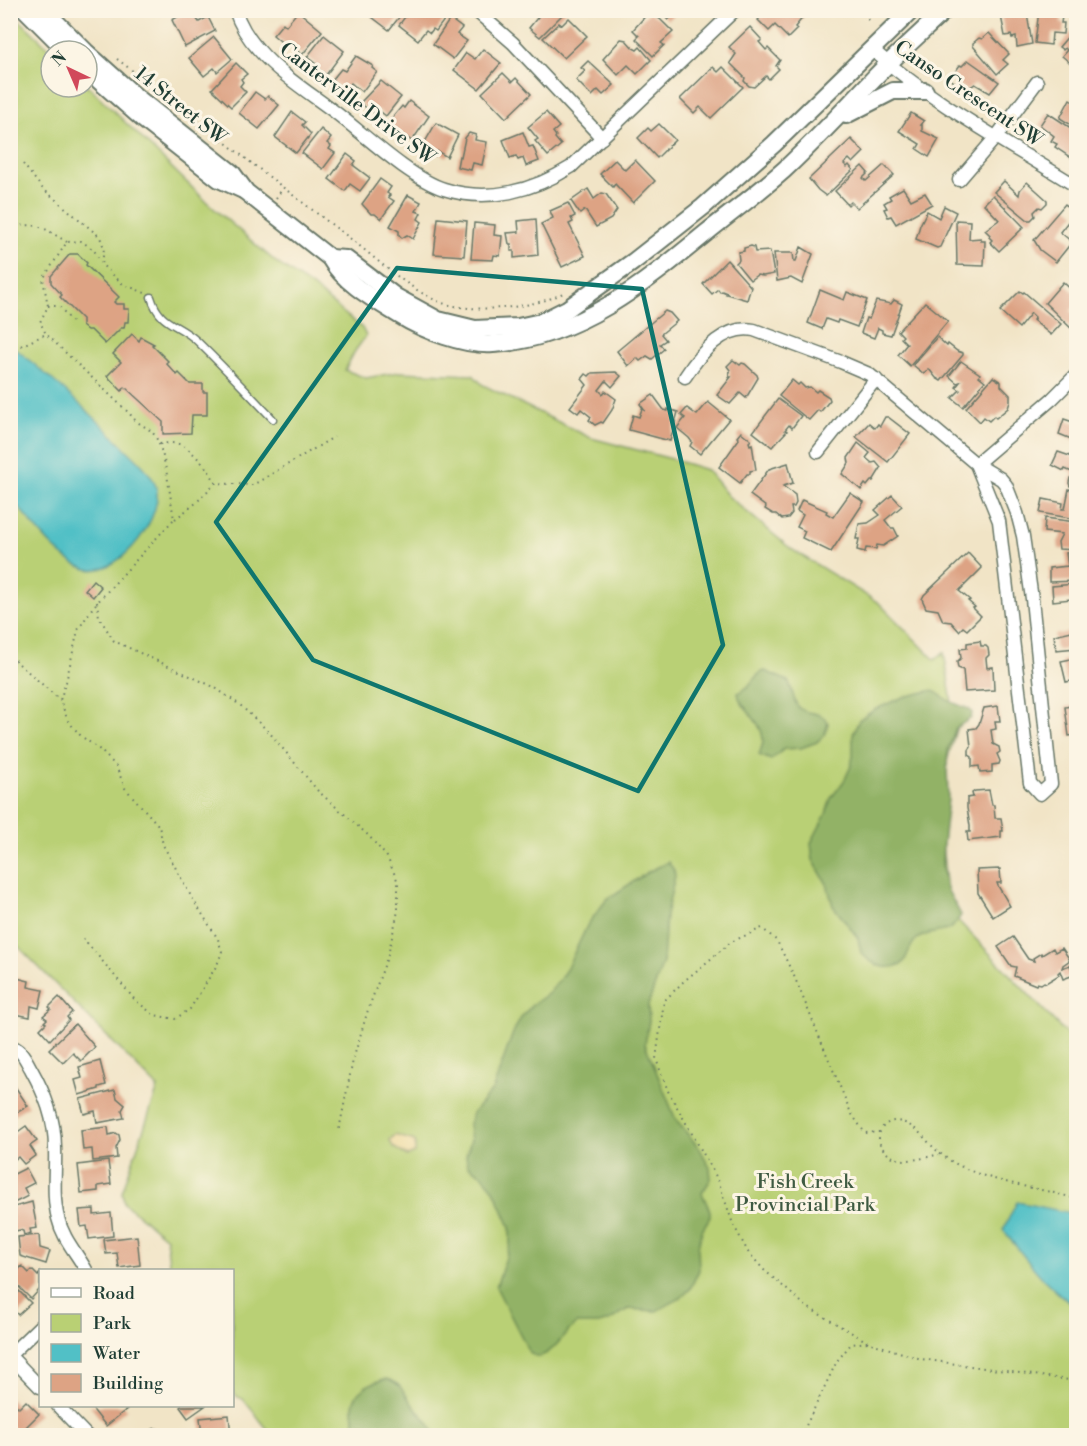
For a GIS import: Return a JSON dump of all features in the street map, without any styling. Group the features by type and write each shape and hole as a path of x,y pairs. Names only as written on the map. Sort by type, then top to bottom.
{"main road":[{"path":"26,10 55,39"},
{"name":"14 Street SW","path":"44,10 73,39"},
{"path":"473,336 541,322 567,309 633,262 703,207 774,144 912,10"},
{"path":"473,336 490,345 536,337 562,329 602,310 649,280 765,186 945,10"},
{"name":"14 Street SW","path":"99,64 135,96 232,173 246,192"},
{"name":"14 Street SW","path":"99,81 144,120 219,179 246,192 330,258 338,272 346,278 415,325 473,336"},
{"path":"835,120 893,91 926,91"}],"street":[{"name":"Canterville Drive SW","path":"235,10 247,35 274,65 409,170 442,189 476,195 508,194 533,187 571,167 735,10"},
{"path":"475,10 513,43 602,138"},
{"name":"Canso Crescent SW","path":"872,49 888,64 926,91 1077,186"},
{"path":"959,180 1037,82"},
{"path":"685,377 696,360 711,346 732,331 747,328 842,362 876,379 976,464 1001,479 1010,490 1023,536 1032,599 1051,784 1041,794 1030,783 1016,647 999,521 976,464"},
{"path":"976,464 1077,375"},
{"path":"818,452 876,379"},
{"path":"1016,647 1035,645"},
{"path":"10,1046 18,1048 24,1055 45,1093 55,1137 54,1186 57,1217 63,1236 85,1269"},
{"path":"39,1327 10,1355 39,1386"},
{"path":"59,1407 87,1436"}],"lane":[{"path":"150,297 160,317 195,339 273,419"}],"path":[{"path":"859,10 870,22"},
{"path":"111,55 210,129 392,273 436,301 471,308 508,307 541,302 567,291"},
{"path":"23,164 42,188 100,237 104,248 102,265"},
{"path":"276,198 283,188"},
{"path":"10,228 28,224 38,225 67,242 81,241 94,250 102,265 123,284 142,291 150,297"},
{"path":"67,242 43,279 48,306 40,322 46,334 130,414 136,423 152,432 160,444 174,519"},
{"path":"48,306 59,306 73,323"},
{"path":"10,351 46,334"},
{"path":"60,700 78,630 98,602 174,519 196,503 215,483 254,485 334,437"},
{"path":"160,444 171,443 184,446 214,476 215,483"},
{"path":"98,602 99,617 114,641 214,687 240,705 269,732 318,791 368,835 387,857 398,882 398,911 388,956 353,1060 339,1130"},
{"path":"10,656 60,700 68,721 81,736 116,766 125,788 159,826 163,845 218,939 222,952 217,965 190,1009 175,1018 154,1015 135,1000 83,938"},
{"path":"879,1132 865,1133 851,1113 795,976 777,941 762,928 731,942 664,1001 656,1059 668,1091 718,1180 733,1224 747,1252 764,1270 807,1306 868,1342 921,1359 1077,1381"},
{"path":"940,1154 916,1160 900,1159 886,1152 879,1143 879,1132 885,1125 895,1120 907,1124 922,1134 940,1154 968,1170 1077,1199"},
{"path":"801,1436 837,1360 851,1344 868,1342"},
{"path":"1070,1436 1077,1433"}],"highlighted area":[{"path":"397,268 642,289 723,645 638,791 313,660 216,522"}],"green space":[{"name":"Fish Creek Provincial Park","path":"10,11 39,39 39,99 99,99 99,97 211,206 277,263 311,286 362,328 366,336 345,370 366,378 399,372 473,375 483,385 591,438 707,470 728,496 791,549 879,603 935,660 944,652 956,729 937,797 949,911 1076,1044 1076,1435 273,1436 243,1399 234,1392 234,1269 170,1269 166,1238 124,1203 122,1192 158,1088 11,939"},
{"path":"765,671 788,681 799,708 822,716 828,723 825,734 817,742 801,748 784,749 771,760 759,755 763,743 762,734 739,699 738,693"},
{"path":"933,690 949,701 969,709 972,713 971,718 956,728 948,749 947,766 948,799 942,866 947,889 961,915 947,930 917,939 903,963 891,967 880,966 861,953 858,938 833,906 827,884 813,860 811,843 826,814 831,798 844,781 851,766 853,734 859,720 874,710 903,697"},
{"path":"668,862 675,876 666,915 663,962 648,1005 649,1021 645,1044 676,1120 700,1149 710,1168 711,1179 702,1193 710,1211 710,1217 702,1230 698,1248 699,1270 690,1289 681,1298 656,1311 628,1309 609,1321 599,1324 576,1324 548,1352 542,1356 536,1356 530,1353 496,1287 510,1246 510,1227 493,1188 482,1175 468,1166 466,1156 471,1140 469,1124 472,1114 493,1089 513,1033 521,1018 531,1006 549,993 560,979 588,924 607,899 648,872"},
{"path":"387,1379 399,1386 436,1435 355,1435 353,1403 363,1388"}],"sand":[{"path":"395,1135 415,1141 415,1153 407,1156 393,1147 390,1140"}],"water":[{"path":"10,344 98,421 142,465 155,484 157,496 148,525 126,553 100,569 87,569 66,558 45,539 11,498"},
{"path":"1017,1202 1076,1214 1076,1306 1055,1291 1003,1230"}],"building":[{"path":"190,10 199,22 208,17 215,31 185,47 172,20"},
{"path":"377,10 405,10 389,30 372,17"},
{"path":"410,10 421,10 425,13 427,10 433,10 445,19 436,31 433,29 430,33 426,30 418,40 399,25"},
{"path":"535,10 567,10 540,37 529,28 538,17"},
{"path":"658,10 680,10 668,20"},
{"path":"768,10 773,13 775,10 799,10 804,16 795,27 797,29 788,38 775,25 769,31 758,20"},
{"path":"1039,10 1063,10 1061,23 1064,23 1063,34 1052,33 1051,45 1035,43"},
{"path":"298,11 322,31 302,55 289,43 286,46 273,35 283,23 286,26"},
{"path":"649,12 673,32 661,43 664,45 653,56 636,39 639,36 633,30"},
{"path":"1018,12 1019,16 1027,14 1032,44 1017,47 1016,37 1005,36 1001,16"},
{"path":"569,18 587,36 564,58 543,38 559,23 562,25"},
{"path":"450,19 462,28 457,34 467,41 453,59 433,44"},
{"path":"750,27 762,40 759,42 766,50 768,48 780,60 776,66 779,69 769,79 766,76 754,87 744,81 745,78 730,63 736,54 729,47"},
{"path":"1076,27 1076,63 1074,66 1062,56 1067,50 1059,47"},
{"path":"989,33 1009,54 1003,60 1008,64 997,74 973,46 979,38 982,39"},
{"path":"324,35 344,51 326,75 307,57"},
{"path":"214,37 232,59 217,72 214,68 204,76 189,58"},
{"path":"621,39 626,40 637,50 640,47 651,60 637,74 628,65 618,75 603,59"},
{"path":"483,49 501,63 479,89 454,70 466,53 475,59"},
{"path":"356,56 373,66 372,68 377,72 362,92 351,83 345,91 332,80 341,69 345,71"},
{"path":"968,60 999,82 990,93 975,84 966,90 950,79 960,65 962,66"},
{"path":"588,61 614,85 603,95 598,90 592,96 576,80 585,71 581,68"},
{"path":"236,63 247,74 241,79 243,82 240,86 246,92 231,107 212,89"},
{"path":"713,67 718,72 723,67 743,87 711,118 700,107 694,113 680,99"},
{"path":"503,73 512,82 516,78 531,94 506,118 482,93"},
{"path":"381,81 401,97 386,116 377,109 373,113 360,103"},
{"path":"255,92 265,99 268,96 279,105 259,129 239,113"},
{"path":"1070,99 1076,103 1076,128 1060,118"},
{"path":"409,101 429,116 412,141 387,124"},
{"path":"292,112 305,122 302,125 311,134 296,153 275,137"},
{"path":"546,112 559,127 553,132 561,145 548,156 535,141 538,139 528,127"},
{"path":"911,113 924,121 921,125 922,131 939,139 929,157 917,149 920,144 899,131"},
{"path":"1048,113 1074,130 1072,134 1076,137 1076,161 1055,147 1057,144 1051,141 1054,136 1040,125"},
{"path":"436,123 458,135 447,157 437,151 435,156 421,149"},
{"path":"659,124 675,140 657,158 638,138 648,128 651,131"},
{"path":"321,129 331,138 327,143 331,146 329,149 335,153 323,169 302,153"},
{"path":"523,132 529,147 533,146 539,161 526,166 523,158 518,160 516,156 510,158 503,140"},
{"path":"469,133 476,135 475,140 487,142 482,165 473,163 471,170 457,167 465,138"},
{"path":"851,139 864,152 853,163 849,159 844,164 847,167 849,165 853,170 826,196 809,179"},
{"path":"347,154 356,161 353,165 370,178 360,191 350,184 345,191 329,179"},
{"path":"615,160 625,170 635,160 655,181 633,203 615,184 613,187 600,174"},
{"path":"884,165 894,175 857,208 851,202 848,205 835,191 862,166 868,173 863,178 866,181"},
{"path":"380,179 391,187 387,193 390,195 388,197 394,201 381,219 371,214 362,204"},
{"path":"1004,181 1019,195 1027,182 1047,200 1047,203 1042,208 1039,207 1034,212 1035,216 1028,220 994,192"},
{"path":"903,188 911,200 925,193 932,204 896,224 891,216 888,217 884,203 891,199 889,196"},
{"path":"588,189 594,199 602,193 606,194 617,210 611,219 596,227 585,210 580,214 571,201"},
{"path":"408,195 421,202 416,211 421,213 418,219 422,222 413,239 407,235 402,238 399,231 390,226"},
{"path":"993,195 1024,227 999,251 990,242 992,240 990,235 985,230 999,220 984,204"},
{"path":"568,203 575,216 571,218 573,222 569,224 585,256 562,267 541,224 553,218 550,211"},
{"path":"1065,204 1075,213 1060,232 1072,242 1056,262 1040,250 1034,240"},
{"path":"944,206 956,212 940,247 937,248 916,239 927,211 939,218"},
{"path":"438,218 467,221 464,256 434,254"},
{"path":"536,219 538,255 514,258 514,251 511,251 507,233 519,232 518,221"},
{"path":"956,220 970,221 969,239 981,238 981,241 985,241 984,266 957,265"},
{"path":"474,223 495,225 494,235 502,236 500,256 494,255 493,260 471,259"},
{"path":"751,246 754,247 755,252 770,251 774,274 757,275 750,280 736,263 739,260 738,252"},
{"path":"801,247 813,254 802,284 791,278 777,281 774,253 793,253 794,261 796,261"},
{"path":"70,254 78,254 87,263 86,265 119,297 114,302 124,304 124,309 129,309 128,322 125,322 124,328 121,328 105,344 91,330 82,326 82,319 60,297 62,295 51,283 51,276"},
{"path":"727,260 751,287 747,300 720,292 718,289 712,294 703,284"},
{"path":"1063,282 1076,294 1076,308 1075,306 1071,311 1076,316 1076,333 1045,303"},
{"path":"820,290 844,300 847,292 867,300 857,327 838,320 837,323 826,319 822,329 808,323"},
{"path":"1020,291 1061,324 1051,335 1033,320 1035,317 1031,313 1019,328 1000,311"},
{"path":"894,300 902,304 891,335 882,333 882,330 878,328 874,338 861,333 866,318 869,319 876,301 891,304"},
{"path":"925,302 948,321 910,366 898,355 907,344 898,331"},
{"path":"665,311 677,321 661,334 666,340 660,344 664,349 652,359 647,356 640,361 637,358 628,366 617,351"},
{"path":"132,334 139,341 141,337 154,344 152,345 168,361 166,363 177,375 179,373 190,384 203,384 203,392 207,392 207,415 192,415 191,433 163,434 163,422 125,387 122,391 107,376 121,362 113,354"},
{"path":"937,337 947,346 948,344 963,353 941,381 929,369 924,374 913,365"},
{"path":"733,360 740,365 745,364 758,378 746,398 740,393 730,404 717,395 731,377 729,377 730,370 727,366"},
{"path":"961,361 980,374 979,376 985,381 963,407 952,398 960,390 956,387 960,382 957,383 949,376"},
{"path":"616,372 621,376 612,387 606,381 599,390 603,394 605,391 616,399 603,423 595,425 589,420 591,417 581,409 578,413 570,407 587,385 582,379 586,374 589,376 592,373"},
{"path":"993,377 1001,382 1001,386 1010,395 1010,402 1008,408 996,418 994,416 989,421 984,417 980,422 966,408"},
{"path":"792,380 798,385 800,383 805,388 810,387 816,392 818,390 829,397 830,400 822,410 820,412 818,410 809,420 779,396"},
{"path":"653,395 664,410 678,412 670,441 629,430 633,415 639,417 642,409 645,411 640,404"},
{"path":"778,399 801,416 792,428 789,425 785,430 787,431 772,447 753,432"},
{"path":"708,402 729,419 700,454 690,446 692,442 689,438 677,428 685,418 681,415 687,408 697,415"},
{"path":"885,417 910,434 888,462 856,437 869,423 875,428 878,424 880,426"},
{"path":"1064,419 1076,423 1076,441 1059,434"},
{"path":"741,432 751,440 749,442 750,445 752,444 756,470 750,471 750,474 747,474 740,483 719,467 739,439 737,437"},
{"path":"858,443 870,453 866,458 872,463 876,462 881,468 873,481 867,486 865,484 861,490 842,474 849,463 848,458"},
{"path":"1058,452 1076,458 1076,487 1070,486 1069,483 1073,476 1072,472 1052,465"},
{"path":"788,463 793,483 783,486 795,495 796,503 794,507 791,507 792,513 788,518 782,519 765,509 766,507 750,495 769,469"},
{"path":"1069,489 1076,491 1076,519 1040,513 1043,499 1063,503 1062,509 1065,509"},
{"path":"850,493 864,502 831,552 802,538 805,531 797,527 803,515 797,511 802,500 827,511 826,513 833,517"},
{"path":"892,495 902,506 885,520 891,528 894,528 898,536 883,546 877,545 876,549 866,548 865,552 857,550 859,539 856,539 859,524 868,523 880,515 875,510"},
{"path":"1045,518 1076,522 1076,550 1059,549 1058,542 1062,534 1044,532"},
{"path":"1076,552 1076,581 1049,582 1049,568 1068,566 1066,553"},
{"path":"968,553 982,568 959,591 970,600 968,601 981,616 967,630 963,627 959,631 951,622 943,621 938,610 926,608 922,599"},
{"path":"93,580 101,587 93,597 85,590"},
{"path":"1075,584 1076,613 1072,613 1071,599 1053,601 1052,586"},
{"path":"1072,617 1076,617 1076,648 1056,650 1054,635 1072,631"},
{"path":"980,641 981,646 988,648 987,668 993,667 994,690 965,692 963,670 958,668 957,662 961,658 960,649 967,648 967,643"},
{"path":"1076,658 1076,680 1066,682 1061,661"},
{"path":"1076,705 1076,735 1069,736 1065,707"},
{"path":"998,706 1000,721 995,721 996,729 991,730 993,744 999,747 1000,752 997,754 1000,761 999,764 992,765 992,772 980,773 979,766 972,767 972,757 969,755 971,747 969,729 976,728 979,724 984,708"},
{"path":"989,790 995,818 1001,818 1003,831 1001,831 1001,837 968,841 967,832 970,832 970,826 967,798 973,797 972,793 975,791"},
{"path":"1000,869 1001,883 997,883 1010,906 993,917 978,893 977,870"},
{"path":"1013,937 1028,959 1034,961 1033,958 1041,953 1042,955 1053,948 1055,952 1062,948 1070,960 1062,968 1070,965 1074,975 1063,979 1060,971 1059,975 1046,983 1036,985 1014,976 1016,967 1011,966 998,947"},
{"path":"17,978 29,981 28,987 43,990 39,1008 31,1006 30,1017 10,1013"},
{"path":"59,997 72,1012 67,1017 69,1020 50,1040 40,1029 47,1019 43,1016"},
{"path":"75,1024 95,1047 81,1061 73,1053 63,1063 49,1049"},
{"path":"100,1061 106,1085 79,1095 75,1080 82,1078 79,1067"},
{"path":"10,1079 28,1106 10,1117"},
{"path":"115,1090 117,1098 125,1105 122,1110 124,1118 97,1123 95,1111 84,1114 80,1099"},
{"path":"26,1126 37,1141 30,1146 36,1155 24,1164 18,1157 13,1161 10,1158 10,1139"},
{"path":"108,1127 109,1135 116,1133 119,1135 120,1140 116,1148 117,1158 93,1161 92,1149 83,1150 81,1130"},
{"path":"108,1161 111,1184 98,1186 98,1191 81,1193 78,1165"},
{"path":"26,1168 34,1183 24,1188 28,1196 10,1205 10,1176"},
{"path":"32,1202 37,1228 30,1229 31,1233 24,1235 20,1230 10,1232 10,1208"},
{"path":"94,1209 94,1215 111,1213 113,1236 89,1239 87,1226 81,1227 79,1210"},
{"path":"39,1235 40,1248 50,1251 46,1264 20,1256 18,1237"},
{"path":"137,1236 140,1265 119,1268 117,1253 106,1254 104,1240"},
{"path":"22,1266 29,1273 32,1270 38,1276 39,1274 39,1290 31,1299 10,1278"},
{"path":"10,1287 17,1294 19,1291 31,1303 18,1315 13,1309 10,1312"},
{"path":"10,1399 19,1408 26,1401 39,1414 19,1434 10,1425"},
{"path":"91,1407 125,1407 127,1409 106,1426"},
{"path":"180,1407 204,1407 188,1418"},
{"path":"229,1415 231,1436 202,1436 200,1418"}]}
